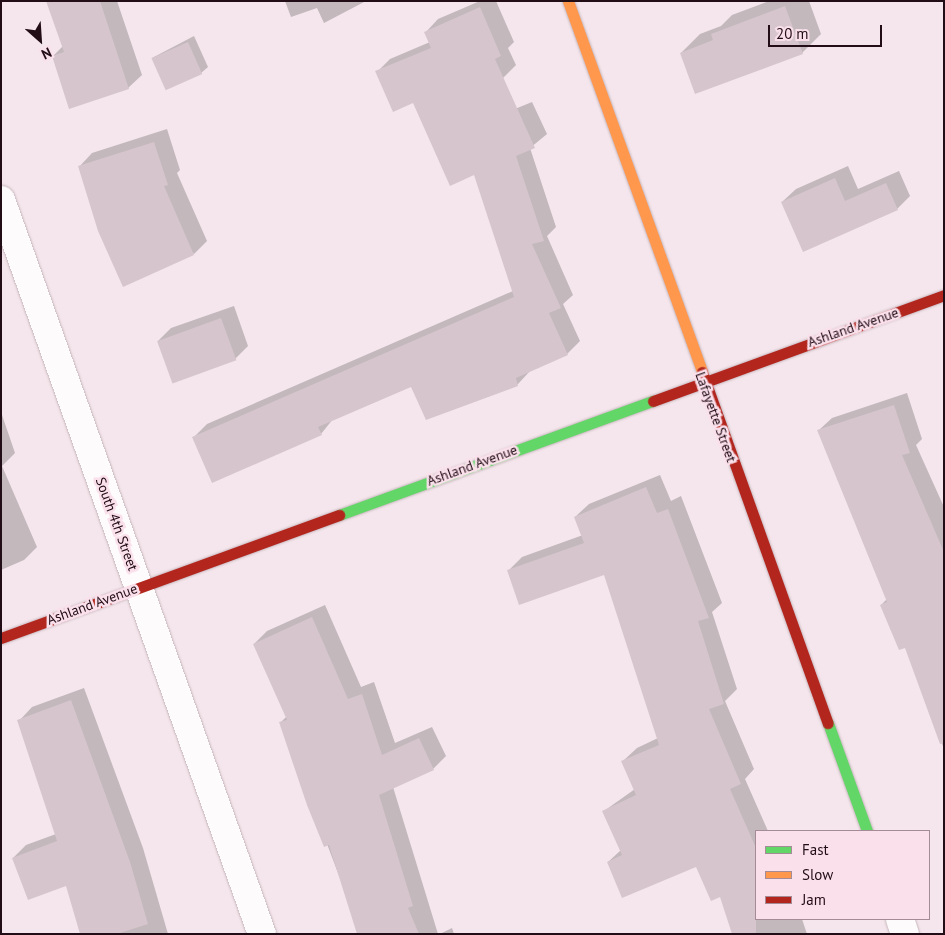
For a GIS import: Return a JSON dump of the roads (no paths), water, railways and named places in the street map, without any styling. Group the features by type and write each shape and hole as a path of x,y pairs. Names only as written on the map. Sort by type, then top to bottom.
{"street":[{"name":"Lafayette Street","path":"568,1 703,380 868,830"},
{"name":"South 4th Street","path":"1,200 262,934"},
{"name":"Ashland Avenue","path":"1,638 703,380 944,296"},
{"path":"900,920 905,934"}]}
